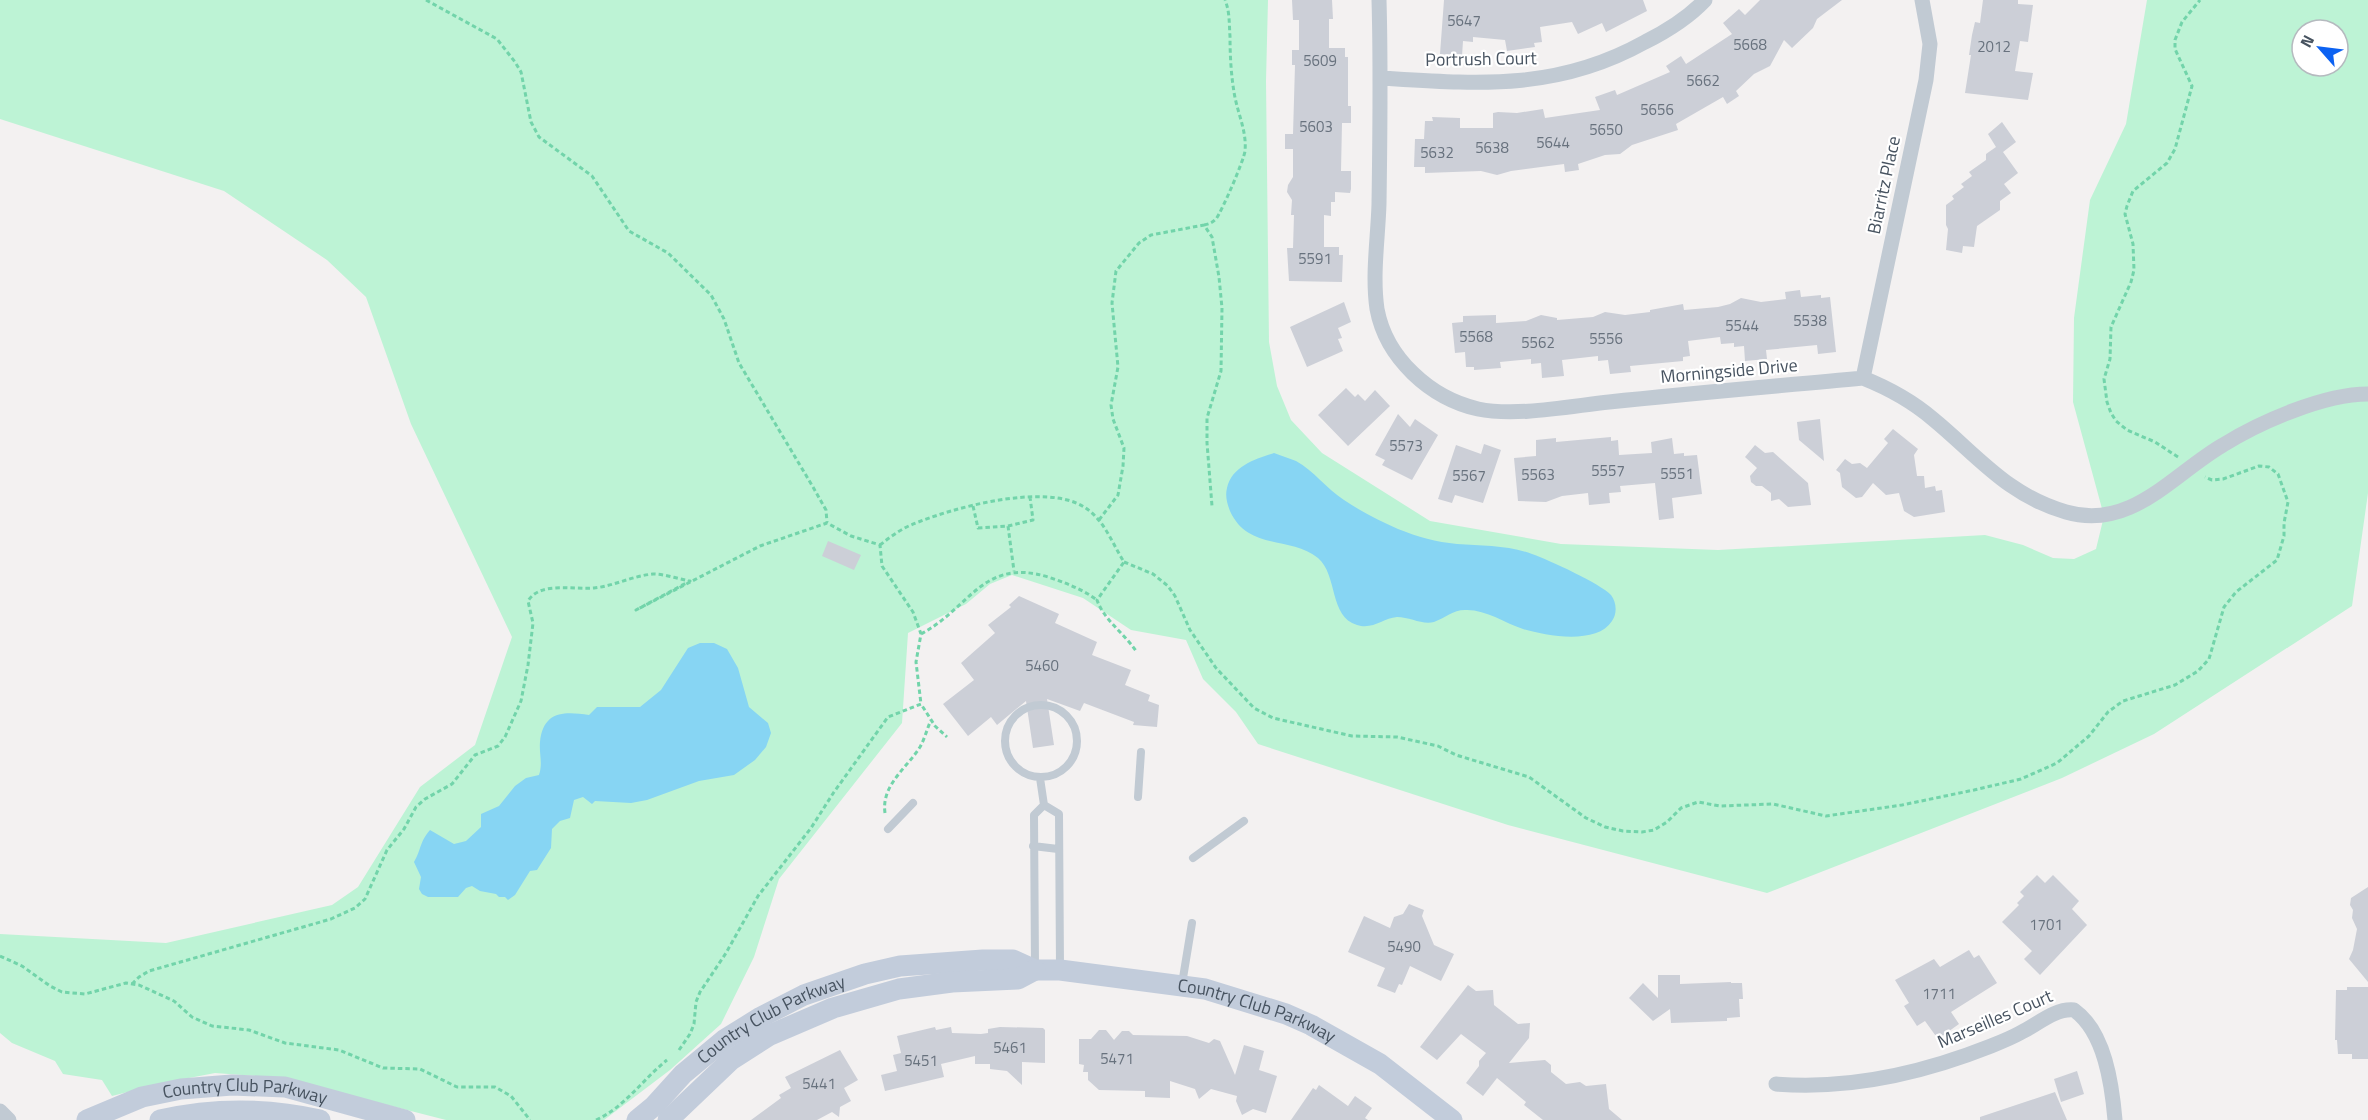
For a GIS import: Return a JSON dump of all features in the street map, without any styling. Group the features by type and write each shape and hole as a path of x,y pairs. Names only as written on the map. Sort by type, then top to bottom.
{"street":[{"name":"Morningside Drive","path":"1379,0 1382,78 1377,308 1381,324 1394,351 1414,374 1434,389 1472,407 1504,411 1563,408 1863,378"},
{"name":"Portrush Court","path":"1382,78 1509,82 1563,75 1600,64 1636,47 1668,29 1705,0"},
{"name":"Biarritz Place","path":"1863,378 1926,80 1930,44 1922,0"},
{"path":"1863,378 1901,396 1933,418 1986,468 2011,488 2038,504 2085,516 2104,516 2146,501 2221,446 2260,424 2304,407 2358,394 2368,394"},
{"name":"Country Club Parkway","path":"664,1115 683,1074 737,1032 787,1003 845,980 900,966 950,961 1013,960 1035,970 1060,970 1182,986 1226,995 1286,1014 1311,1025 1390,1071 1452,1120"},
{"name":"Country Club Parkway","path":"637,1120 664,1115 747,1049 770,1035 832,1008 910,988 1018,979 1035,970"},
{"path":"845,980 853,1001"},
{"name":"Marseilles Court","path":"1776,1084 1807,1086 1844,1083 1924,1069 2005,1040 2061,1011 2074,1010 2086,1021 2100,1048 2110,1086 2115,1120"},
{"name":"Country Club Parkway","path":"87,1120 142,1097 200,1086 232,1085 285,1087 405,1120"},
{"path":"327,1120 334,1100"},
{"path":"0,1111 9,1120"},
{"name":"Country Club Parkway","path":"160,1120 207,1112 235,1111 296,1114 320,1120"}],"lane":[{"path":"1047,705 1067,715 1077,734 1077,746 1068,766 1051,777 1040,778 1022,773 1013,766 1007,756 1005,734 1016,715 1025,708 1047,705"},
{"path":"1138,797 1141,752"},
{"path":"1040,778 1044,805"},
{"path":"889,827 914,802"},
{"path":"1035,970 1034,815 1044,805"},
{"path":"1044,805 1059,814 1060,970"},
{"path":"1193,858 1244,821"},
{"path":"1033,846 1059,849"},
{"path":"1182,986 1192,923"}],"path":[{"path":"426,0 497,39 521,72 531,122 539,137 592,176 629,231 668,253 711,296 724,319 739,363 817,495 828,516 827,523"},
{"path":"1099,520 1118,495 1122,482 1124,457 1124,448 1113,418 1111,405 1118,367 1112,303 1116,271 1139,243 1151,235 1211,223 1221,212 1230,186 1240,168 1245,149 1234,92 1230,54 1230,19 1225,0"},
{"path":"2178,457 2155,442 2127,430 2116,421 2110,413 2104,379 2110,359 2111,327 2132,282 2134,270 2133,244 2125,214 2127,206 2133,191 2167,163 2175,149 2192,86 2175,49 2175,40 2182,22 2199,0"},
{"path":"1204,225 1212,237 1222,308 1221,371 1207,418 1212,506"},
{"path":"880,545 909,526 973,506 1030,497 1065,497 1087,508 1099,520 1124,562 1153,574 1168,586 1202,650 1254,708 1295,724 1352,736 1397,736 1438,746 1529,777 1586,818 1605,827 1642,832 1654,830 1667,822 1681,808 1698,802 1719,806 1773,804 1826,816 1902,805 1974,790 2020,779 2057,763 2089,736 2108,712 2123,701 2175,685 2198,671 2209,659 2224,607 2236,592 2277,560 2284,536 2288,502 2278,474 2269,467 2259,466 2223,479 2206,478"},
{"path":"973,506 978,528 1008,526 1033,520 1030,497"},
{"path":"132,984 149,972 331,919 355,908 365,899 387,850 404,829 416,807 425,799 452,784 475,755 498,746 505,737 521,701 528,665 533,623 528,601 531,596 553,588 594,588 624,579 655,574 690,581 636,610 760,546 827,523 851,536 880,545"},
{"path":"1008,526 1014,571"},
{"path":"880,545 882,566 913,612 921,634 916,662 921,704 931,720 947,737"},
{"path":"1097,600 1124,562"},
{"path":"921,634 942,620 986,583 1002,573 1014,571 1033,573 1083,590 1097,600 1101,612 1126,636 1136,651"},
{"path":"675,1054 690,1034 700,992 726,953 758,896 811,828 888,717 921,704"},
{"path":"889,827 885,816 886,797 897,775 920,746 931,720"},
{"path":"0,956 22,966 62,992 85,994 126,983 132,984 174,1001 192,1017 212,1026 249,1030 285,1043 339,1050 383,1068 420,1069 457,1087 495,1087 511,1096 530,1120"},
{"path":"596,1120 611,1112 633,1094 657,1068 670,1058"}],"green space":[{"path":"0,0 1268,0 1266,81 1269,342 1277,386 1291,420 1322,453 1430,521 1561,544 1718,550 1985,535 2023,545 2053,558 2074,559 2096,549 2104,516 2073,402 2074,318 2090,200 2126,124 2147,0 2368,0 2368,493 2352,606 2154,734 2062,778 1767,893 1508,825 1258,744 1236,712 1203,679 1186,640 1131,630 1083,598 1012,575 990,584 966,604 908,633 902,723 779,879 754,957 721,1024 670,1070 604,1120 446,1120 282,1078 215,1073 112,1096 102,1080 63,1074 55,1061 12,1043 0,1033 0,934 166,943 332,905 358,887 420,787 475,745 512,637 411,424 366,297 327,260 224,191 0,119"}],"water":[{"path":"1274,453 1296,461 1344,500 1398,529 1442,542 1504,547 1523,551 1574,573 1611,595 1615,605 1614,618 1605,629 1583,636 1570,637 1533,632 1472,610 1457,611 1429,623 1397,617 1368,626 1348,621 1338,605 1329,575 1318,558 1307,551 1259,538 1238,524 1230,511 1226,491 1234,474 1245,464"},
{"path":"700,643 714,643 727,649 738,668 749,707 768,723 771,733 766,747 755,760 734,775 699,781 647,800 631,803 595,801 592,804 583,797 574,800 570,818 560,821 552,829 551,848 537,870 530,871 515,895 508,900 472,886 466,888 458,897 428,897 422,894 419,889 421,877 414,862 426,835 430,830 454,844 466,841 481,827 481,814 499,806 515,786 526,778 539,775 540,742 545,724 550,719 556,715 571,713 589,715 597,707 640,707 661,690 688,648"}],"building":[{"path":"1292,0 1332,0 1333,19 1329,19 1329,48 1345,48 1345,57 1348,57 1348,106 1351,106 1351,123 1342,123 1341,171 1351,171 1351,189 1350,193 1335,192 1335,202 1331,202 1331,216 1324,215 1324,247 1339,247 1339,255 1343,255 1342,282 1289,281 1287,248 1293,248 1294,215 1291,215 1292,200 1287,192 1293,177 1293,149 1285,149 1285,134 1293,134 1295,65 1292,65 1292,50 1299,50 1299,20 1293,20"},
{"path":"1444,0 1643,0 1647,11 1606,32 1602,23 1578,34 1572,22 1540,27 1542,42 1534,43 1535,47 1507,51 1505,40 1473,37 1473,42 1463,41 1462,56 1440,54"},
{"path":"1760,0 1842,0 1817,19 1813,28 1792,48 1784,40 1770,66 1754,74 1736,91 1739,96 1727,104 1723,97 1676,124 1678,130 1632,145 1620,154 1605,155 1578,164 1579,170 1565,172 1564,164 1497,175 1481,171 1425,173 1425,167 1414,167 1415,139 1424,139 1425,121 1433,121 1432,117 1460,118 1460,128 1493,128 1493,113 1498,112 1517,113 1543,109 1545,118 1600,110 1595,97 1615,90 1617,95 1670,72 1666,66 1681,56 1686,64 1732,34 1723,23 1739,9 1745,15"},
{"path":"1983,0 2018,0 2018,4 2033,5 2028,42 2020,41 2015,71 2033,73 2028,100 1965,93 1972,35 1975,22 1980,23"},
{"path":"2002,122 2016,142 2003,152 2018,173 2004,184 2011,193 2000,201 2000,210 1977,226 1974,247 1963,246 1962,253 1946,250 1948,229 1946,205 1954,199 1952,196 1964,187 1961,184 1972,176 1969,172 1986,160 1986,154 1996,147 1988,134"},
{"path":"1800,290 1801,297 1821,295 1821,298 1830,297 1836,352 1818,354 1817,345 1766,350 1767,359 1745,361 1744,346 1734,347 1734,343 1721,344 1720,337 1688,341 1690,356 1683,357 1683,361 1630,366 1631,372 1610,374 1608,360 1598,361 1598,356 1562,360 1564,376 1542,378 1541,363 1531,364 1531,359 1500,362 1501,368 1474,370 1474,367 1466,367 1465,352 1455,353 1452,323 1463,322 1463,316 1496,315 1496,323 1526,321 1541,315 1557,318 1557,320 1593,317 1605,312 1625,315 1683,304 1684,310 1718,307 1741,298 1761,302 1786,299 1785,292"},
{"path":"1344,302 1351,322 1338,328 1342,338 1338,339 1343,351 1307,367 1290,327"},
{"path":"1346,388 1355,397 1358,394 1365,401 1375,390 1390,406 1348,446 1318,415"},
{"path":"1398,414 1410,427 1415,419 1438,435 1412,480 1382,465 1385,460 1375,455"},
{"path":"1820,419 1824,461 1799,440 1797,422"},
{"path":"1893,429 1918,449 1914,455 1917,476 1924,476 1925,488 1935,486 1936,491 1942,490 1945,512 1914,517 1904,511 1899,493 1886,495 1873,483 1862,497 1856,498 1842,487 1840,473 1836,470 1845,459 1852,464 1860,463 1867,468 1888,443 1884,439"},
{"path":"1611,437 1611,441 1618,440 1619,455 1652,453 1651,442 1672,438 1674,454 1697,455 1702,494 1672,498 1674,518 1659,520 1655,483 1620,486 1621,492 1609,493 1610,503 1589,505 1588,493 1562,496 1546,502 1518,501 1514,458 1536,456 1536,440 1556,438 1556,442"},
{"path":"1484,444 1501,450 1483,503 1455,495 1452,503 1438,499 1456,445 1481,454"},
{"path":"1755,445 1765,453 1773,452 1808,483 1811,505 1788,507 1779,499 1771,501 1771,493 1751,482 1750,476 1757,468 1745,457"},
{"path":"828,541 861,555 854,570 822,556"},
{"path":"1019,596 1059,614 1055,623 1097,642 1092,655 1131,670 1125,685 1150,695 1148,701 1159,705 1157,727 1133,725 1134,722 1084,703 1080,711 1047,699 1054,745 1033,748 1026,701 997,725 991,717 968,736 943,704 974,680 961,663 995,633 988,625 1011,607 1009,605"},
{"path":"2037,875 2045,883 2053,875 2079,901 2072,909 2087,925 2040,975 2024,959 2032,951 2002,922 2019,905 2017,903 2024,896 2020,892"},
{"path":"2368,887 2368,982 2349,959 2357,929 2352,918 2351,898"},
{"path":"1409,904 1424,910 1422,916 1434,945 1454,954 1441,981 1410,966 1402,985 1399,984 1395,993 1377,986 1385,968 1348,952 1364,916 1390,928 1394,917 1403,914"},
{"path":"1969,950 1974,958 1979,955 1997,983 1951,1012 1959,1024 1938,1039 1925,1021 1917,1026 1904,1006 1909,1003 1895,980 1934,959 1940,967"},
{"path":"1658,975 1680,975 1680,984 1742,983 1743,999 1739,999 1740,1017 1727,1018 1727,1021 1671,1023 1670,1009 1653,1021 1629,998 1643,983 1658,998"},
{"path":"1468,985 1476,991 1493,990 1494,1005 1518,1024 1530,1023 1529,1038 1509,1063 1545,1060 1551,1065 1551,1072 1566,1084 1580,1082 1586,1086 1606,1084 1609,1109 1622,1120 1543,1120 1524,1105 1526,1102 1497,1078 1483,1096 1466,1083 1486,1053 1461,1034 1437,1060 1420,1047"},
{"path":"2347,987 2368,987 2368,1059 2352,1059 2352,1054 2338,1054 2337,1040 2335,1040 2336,990 2347,990"},
{"path":"935,1027 936,1030 951,1027 952,1033 981,1034 988,1033 988,1029 1000,1027 1043,1028 1045,1030 1045,1063 1022,1062 1022,1085 1007,1071 990,1069 990,1064 975,1064 975,1056 941,1064 944,1077 885,1091 881,1075 897,1071 893,1055 901,1053 897,1036"},
{"path":"1099,1030 1106,1030 1114,1040 1122,1031 1129,1031 1133,1035 1187,1036 1209,1043 1214,1039 1220,1041 1235,1075 1244,1045 1264,1051 1259,1070 1277,1076 1266,1113 1253,1109 1242,1115 1236,1101 1237,1096 1211,1089 1199,1099 1195,1089 1170,1081 1170,1098 1145,1097 1145,1091 1099,1090 1088,1080 1088,1072 1083,1072 1084,1065 1079,1064 1079,1039 1091,1039"},
{"path":"840,1050 858,1080 844,1088 851,1101 840,1107 839,1117 832,1112 817,1120 751,1120 781,1098 779,1095 791,1088 785,1077"},
{"path":"2077,1071 2084,1094 2061,1102 2054,1079"},
{"path":"1319,1085 1348,1106 1355,1096 1372,1108 1365,1118 1368,1120 1291,1120 1313,1088 1316,1090"},
{"path":"2055,1092 2067,1120 1980,1120 1980,1117"}]}
